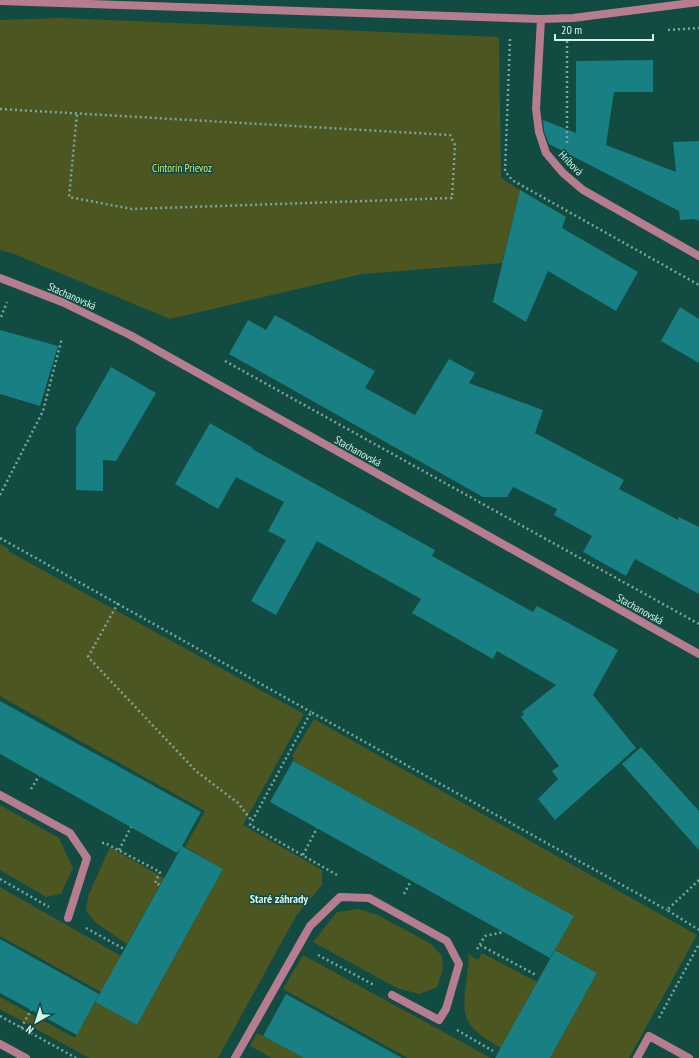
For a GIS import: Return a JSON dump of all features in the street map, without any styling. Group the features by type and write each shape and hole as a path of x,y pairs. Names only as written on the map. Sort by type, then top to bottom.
{"street":[{"path":"0,1 541,19 573,18 699,2"},
{"name":"Hríbová","path":"541,19 536,109 539,132 546,153 563,173 582,190 699,256"},
{"name":"Stachanovská","path":"0,278 69,305 130,335 699,654"},
{"path":"0,795 70,834 86,858 68,918"},
{"path":"235,1058 310,926 340,897 369,898 447,941 459,964 446,1010 439,1020 392,995"},
{"path":"637,1058 649,1036 688,1058"},
{"path":"0,1044 26,1058"}],"path":[{"path":"567,36 567,145"},
{"path":"0,110 77,114 450,135 455,145 452,198 132,209 69,196 77,114"},
{"path":"0,495 43,411 62,338"},
{"path":"0,538 667,910 699,930"},
{"path":"118,604 88,657 196,771 238,803 252,821"},
{"path":"311,712 250,825 337,874 340,897"},
{"path":"119,850 130,827"},
{"path":"303,855 317,828"},
{"path":"77,844 105,842 160,872 155,883 160,885"},
{"path":"0,879 124,949"},
{"path":"667,910 699,880"},
{"path":"447,941 458,939 478,950 485,936 504,932"},
{"path":"649,1036 699,944"},
{"path":"300,945 392,995"},
{"path":"480,946 536,975"},
{"path":"21,1028 31,1010"},
{"path":"0,1016 76,1058"},
{"path":"439,1020 493,1050"}],"green space":[{"name":"Cintorín Prievoz","path":"63,18 499,37 501,178 520,190 502,263 362,274 170,319 14,254 0,250 0,20"},
{"path":"0,544 9,549 8,551 304,714 243,825 322,870 322,885 296,916 218,1058 89,1058 0,1009 0,997 75,1038 95,1002 137,1025 223,869 185,847 205,811 0,696"},
{"path":"314,719 697,935 629,1058 550,1058 597,973 554,949 574,916 293,761 294,758 292,756"},
{"path":"0,805 59,838 73,868 61,894 46,897 0,870"},
{"path":"110,847 164,878 127,944 96,923 86,911 88,896"},
{"path":"0,887 121,956 101,992 0,936"},
{"path":"359,909 378,915 431,944 442,956 443,969 437,987 419,994 397,988 313,942 337,912"},
{"path":"482,953 537,982 501,1048 478,1033 467,1020 465,1012 464,1002 469,962 468,954 478,960"},
{"path":"303,955 491,1058 408,1058 283,989"},
{"path":"257,1033 304,1058 272,1058 250,1046"}],"building":[{"path":"653,60 653,92 614,92 606,145 676,172 673,142 699,141 699,221 694,219 680,220 679,211 549,144 544,131 543,120 576,133 576,61"},
{"path":"520,190 566,217 562,228 638,272 616,311 548,271 526,322 493,302"},
{"path":"680,307 699,319 699,363 661,341"},
{"path":"275,315 375,371 365,388 415,415 449,359 475,373 469,383 543,410 535,433 624,480 619,489 678,520 679,517 699,527 699,594 635,559 626,576 583,552 592,536 554,515 557,509 513,487 507,497 483,497 229,354 248,320 266,330"},
{"path":"0,330 58,346 40,406 0,394"},
{"path":"111,367 156,393 116,461 103,460 103,491 76,490 76,428"},
{"path":"210,423 253,448 252,449 435,550 432,556 533,612 537,606 618,650 593,695 636,748 555,820 538,799 558,779 552,771 559,766 521,717 524,714 522,712 556,685 497,651 493,659 412,613 421,599 317,541 276,615 251,601 286,540 268,531 284,502 236,477 218,509 175,484"},
{"path":"0,701 201,812 182,846 223,869 137,1025 95,1002 181,848 177,853 0,754"},
{"path":"641,747 699,811 699,850 622,764"},
{"path":"293,761 574,916 550,958 270,802"},
{"path":"0,939 99,994 77,1035 0,993"},
{"path":"555,950 597,973 550,1058 495,1058"},
{"path":"286,994 402,1058 304,1058 263,1036"}],"district":[{"name":"Staré záhrady","path":"279,899"}]}
